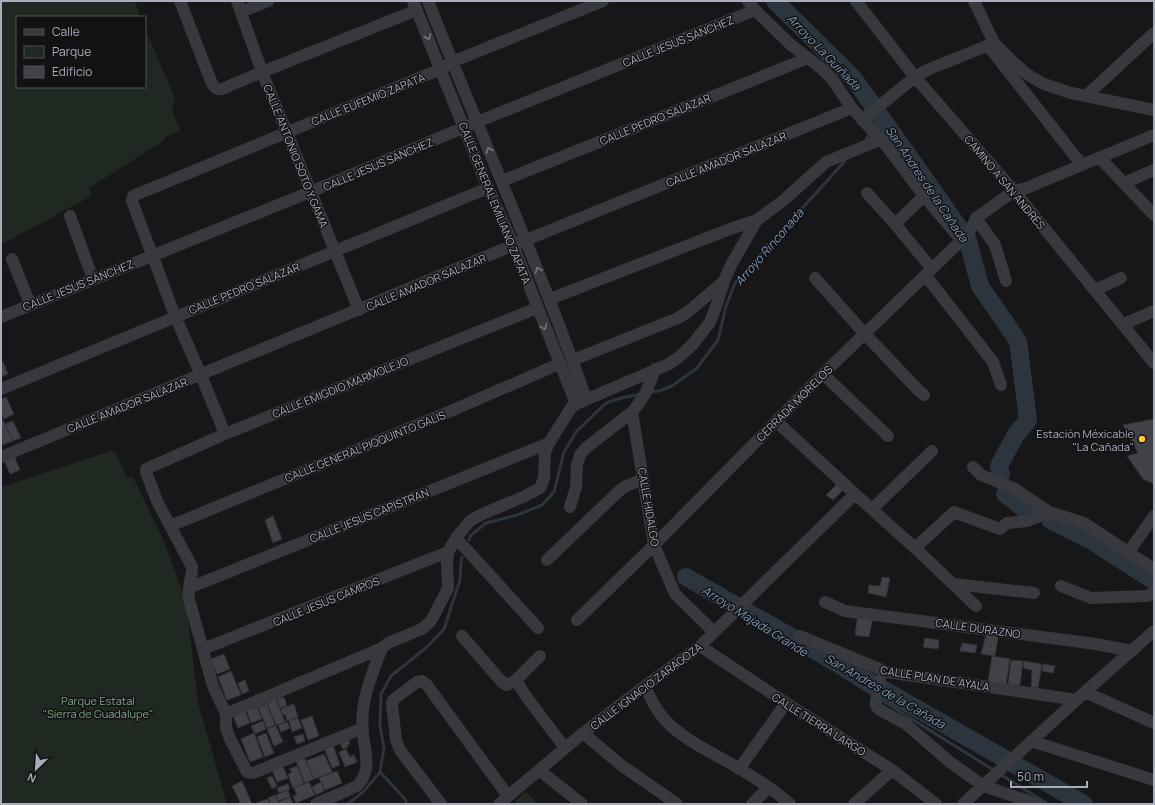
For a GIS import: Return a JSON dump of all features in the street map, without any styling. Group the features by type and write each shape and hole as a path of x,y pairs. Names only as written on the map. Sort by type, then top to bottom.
{"street":[{"path":"180,1 215,88 218,90 415,5"},
{"path":"239,6 268,1"},
{"name":"CALLE GENERAL EMILIANO ZAPATA","path":"428,1 550,299 573,360 581,401"},
{"name":"CALLE EUFEMIO ZAPATA","path":"152,255 132,201 132,197 441,69 452,62 603,1"},
{"name":"CAMINO A SAN ANDRÉS","path":"856,1 915,77 1014,191 1124,324 1154,363"},
{"path":"974,1 990,44 1082,165"},
{"name":"CALLE GENERAL EMILIANO ZAPATA","path":"415,5 559,364 581,401"},
{"name":"CALLE ANTONIO SOTO Y GAMA","path":"239,6 262,72 286,133 359,310"},
{"path":"751,6 790,44 832,79 852,108 888,148 924,196 964,237"},
{"name":"CALLE JESÚS SÁNCHEZ","path":"1,316 465,128 751,6"},
{"path":"1086,96 1154,33"},
{"path":"862,120 915,77 927,70 990,44"},
{"path":"990,44 1028,75 1059,89 1071,93 1154,110"},
{"name":"CALLE PEDRO SALAZAR","path":"502,181 808,58"},
{"name":"CALLE AMADOR SALAZAR","path":"1,457 526,240 852,108"},
{"name":"CERRADA MORELOS","path":"577,620 654,545 823,374 929,273 964,237 976,218 1014,191 1100,158 1154,135"},
{"path":"550,299 730,229 757,220 784,200 826,162 880,140"},
{"path":"1100,158 1154,215"},
{"path":"1124,183 1154,170"},
{"name":"CALLE PEDRO SALAZAR","path":"1,389 488,188"},
{"path":"867,193 895,224 993,362 1001,385"},
{"path":"895,224 924,196"},
{"path":"70,216 93,279"},
{"path":"976,218 995,245 1006,281"},
{"path":"226,714 382,648 388,643 422,629 431,620 448,588 446,562 448,552 456,538 474,518 537,490 544,479 546,453 549,443 560,424 581,401 669,364 679,357 692,344 710,322 718,304 724,281 731,265 757,220"},
{"path":"152,255 175,316 225,434"},
{"path":"12,259 30,304"},
{"path":"815,278 865,334 924,395"},
{"path":"1095,290 1121,278"},
{"path":"573,360 678,318 688,312 724,281"},
{"name":"CALLE EMIGDIO MARMOLEJO","path":"170,526 156,501 146,470 147,468 225,434 537,308"},
{"path":"1124,324 1154,311"},
{"name":"CALLE GENERAL PIOQUINTO GALIS","path":"170,526 443,414 559,364"},
{"path":"570,507 576,487 577,464 580,456 586,448 632,412 644,398 651,383 655,369"},
{"path":"823,374 888,436"},
{"name":"CALLE HIDALGO","path":"632,412 654,545 675,594 714,632"},
{"path":"776,421 954,584 976,606"},
{"name":"CALLE JESÚS CAPISTRAN","path":"188,588 549,443"},
{"path":"872,509 932,450"},
{"path":"973,467 981,475 1015,490 1049,512 1084,524 1154,569"},
{"path":"547,560 619,491 624,487 643,479"},
{"name":"CALLE IGNACIO ZARAGOZA","path":"504,800 583,733 700,646 855,494"},
{"path":"915,548 954,512 1000,529 1007,523 1027,522 1049,512"},
{"path":"1128,553 1154,516"},
{"path":"170,526 192,567 192,574 188,588 189,599 213,686 226,714 226,728 247,772 253,773 363,728"},
{"path":"456,538 538,628"},
{"name":"CALLE JESÚS CAMPOS","path":"203,649 448,552"},
{"path":"954,584 1034,593"},
{"path":"1061,586 1091,598 1147,596 1154,593"},
{"name":"CALLE DURAZNO","path":"825,602 845,611 1096,644 1132,651"},
{"path":"963,804 1154,631"},
{"path":"462,636 502,682 509,685 540,656"},
{"name":"CALLE PLAN DE AYALA","path":"800,636 886,672 1081,696 1154,723"},
{"name":"CALLE TIERRA LARGO","path":"700,646 786,703 892,770 936,804"},
{"path":"316,804 356,786 365,774 367,767 363,728 365,698 382,648"},
{"path":"516,680 525,695 565,748"},
{"path":"880,680 876,701 876,706 880,710 906,724 951,763 984,786 1037,804"},
{"path":"442,804 400,750 396,740 392,704 393,700 417,682 422,681 427,685 504,800"},
{"path":"645,686 655,707 665,720 685,737 739,768 790,804"},
{"path":"739,768 786,703"},
{"path":"583,733 621,765 677,804"},
{"path":"1031,741 1154,780"},
{"path":"539,770 582,804"},
{"path":"854,804 892,770"},
{"path":"752,804 768,788"}],"green space":[{"path":"1,1 135,1 140,16 16,16 16,88 146,88 146,31 175,98 172,109 180,131 166,136 165,140 89,188 91,196 1,245"},
{"name":"Parque Estatal \"Sierra de Guadalupe\"","path":"114,450 127,477 133,477 163,539 186,601 198,702 227,804 1,804 1,487"},
{"path":"526,791 538,804 513,804"}],"building":[{"path":"3,362 8,374 1,377 1,363"},
{"path":"6,397 14,414 4,419 1,412 1,399"},
{"name":"Estación Méxicable \"La Cañada\"","path":"1154,419 1154,484 1143,479 1127,456 1138,453 1123,425"},
{"path":"1,420 3,420 13,441 3,445 1,442"},
{"path":"13,421 21,438 13,441 5,424"},
{"path":"14,456 20,470 10,474 4,460"},
{"path":"837,484 843,490 833,500 826,495"},
{"path":"273,516 282,539 273,543 265,520"},
{"path":"882,577 890,578 886,597 868,593 869,585 880,586"},
{"path":"858,614 873,617 869,637 855,635"},
{"path":"987,631 999,632 995,656 981,654"},
{"path":"925,638 939,640 938,649 923,647"},
{"path":"962,643 977,645 975,653 960,651"},
{"path":"224,654 230,669 217,674 211,659"},
{"path":"992,656 1010,659 1006,685 988,682"},
{"path":"1011,660 1023,661 1020,685 1008,685"},
{"path":"1024,661 1042,664 1038,688 1031,687 1032,670 1023,668"},
{"path":"1043,664 1055,666 1053,673 1042,671"},
{"path":"231,671 241,695 227,700 218,677"},
{"path":"245,680 249,691 242,694 238,683"},
{"path":"284,697 287,706 280,708 277,699"},
{"path":"276,699 285,722 276,725 267,703"},
{"path":"267,704 275,725 267,728 258,707"},
{"path":"294,704 298,717 287,721 285,714 283,715 281,709"},
{"path":"257,707 262,719 251,723 247,711"},
{"path":"245,711 250,723 238,728 233,715"},
{"path":"312,716 319,736 308,740 301,720"},
{"path":"298,718 302,728 292,732 289,721"},
{"path":"263,721 266,729 255,734 251,726"},
{"path":"287,722 290,728 281,732 278,725"},
{"path":"276,726 283,742 274,746 267,729"},
{"path":"254,733 263,757 250,762 241,739"},
{"path":"266,733 274,753 265,757 257,737"},
{"path":"303,734 305,741 297,744 294,737"},
{"path":"349,740 350,744 347,745 348,747 343,749 340,743"},
{"path":"333,745 340,765 332,768 324,748"},
{"path":"346,749 350,757 354,755 357,762 345,767 339,752"},
{"path":"324,754 332,772 314,779 306,761"},
{"path":"304,757 314,779 305,783 296,761"},
{"path":"283,766 288,778 277,782 272,770"},
{"path":"297,766 304,783 293,788 288,775 292,772 289,769"},
{"path":"337,771 342,783 325,790 319,778"},
{"path":"272,776 277,786 272,789 267,778"},
{"path":"242,781 252,804 241,804 232,786"},
{"path":"309,782 315,795 296,803 293,796 297,795 294,788"},
{"path":"321,782 324,791 316,795 312,787"},
{"path":"288,784 290,789 279,793 277,788"},
{"path":"288,790 290,797 278,801 276,795"},
{"path":"275,795 279,804 271,804 268,798"},
{"path":"290,797 293,804 280,804 279,802"},
{"path":"268,799 270,804 256,804 256,803"}],"waterway":[{"name":"Arroyo La Guiñada","path":"775,1 853,78 872,104"},
{"name":"San Andres de la Cañada","path":"878,113 968,241 980,286 1018,341 1028,420 1015,436 999,466 1001,475"},
{"name":"Arroyo Rinconada","path":"875,128 883,120"},
{"name":"Arroyo Rinconada","path":"866,139 871,133"},
{"name":"Arroyo Rinconada","path":"650,392 659,391 672,386 697,368 718,340 726,306 735,283 845,161"},
{"name":"Arroyo Rinconada","path":"469,540 471,535 486,523 517,515 542,505 554,492 564,452 576,432 606,403 641,394"},
{"name":"San Andres de la Cañada","path":"1005,494 1023,508 1031,511"},
{"name":"San Andres de la Cañada","path":"1050,520 1092,541 1154,581"},
{"name":"Arroyo Rinconada","path":"348,804 364,791 380,772 384,748 380,726 381,694 391,676 427,647 444,629 460,580 462,557"},
{"name":"Arroyo Majada Grande","path":"686,577 735,607"},
{"name":"San Andres de la Cañada","path":"686,577 1084,804"},
{"name":"Arroyo Majada Grande","path":"739,610 873,695"},
{"name":"Arroyo Majada Grande","path":"880,699 995,771"},
{"name":"Arroyo Rinconada","path":"380,772 405,799 407,804"},
{"name":"Arroyo Majada Grande","path":"1000,774 1048,804"}],"place":[{"name":"Estación Méxicable \"La Cañada\"","path":"1142,439"}]}
